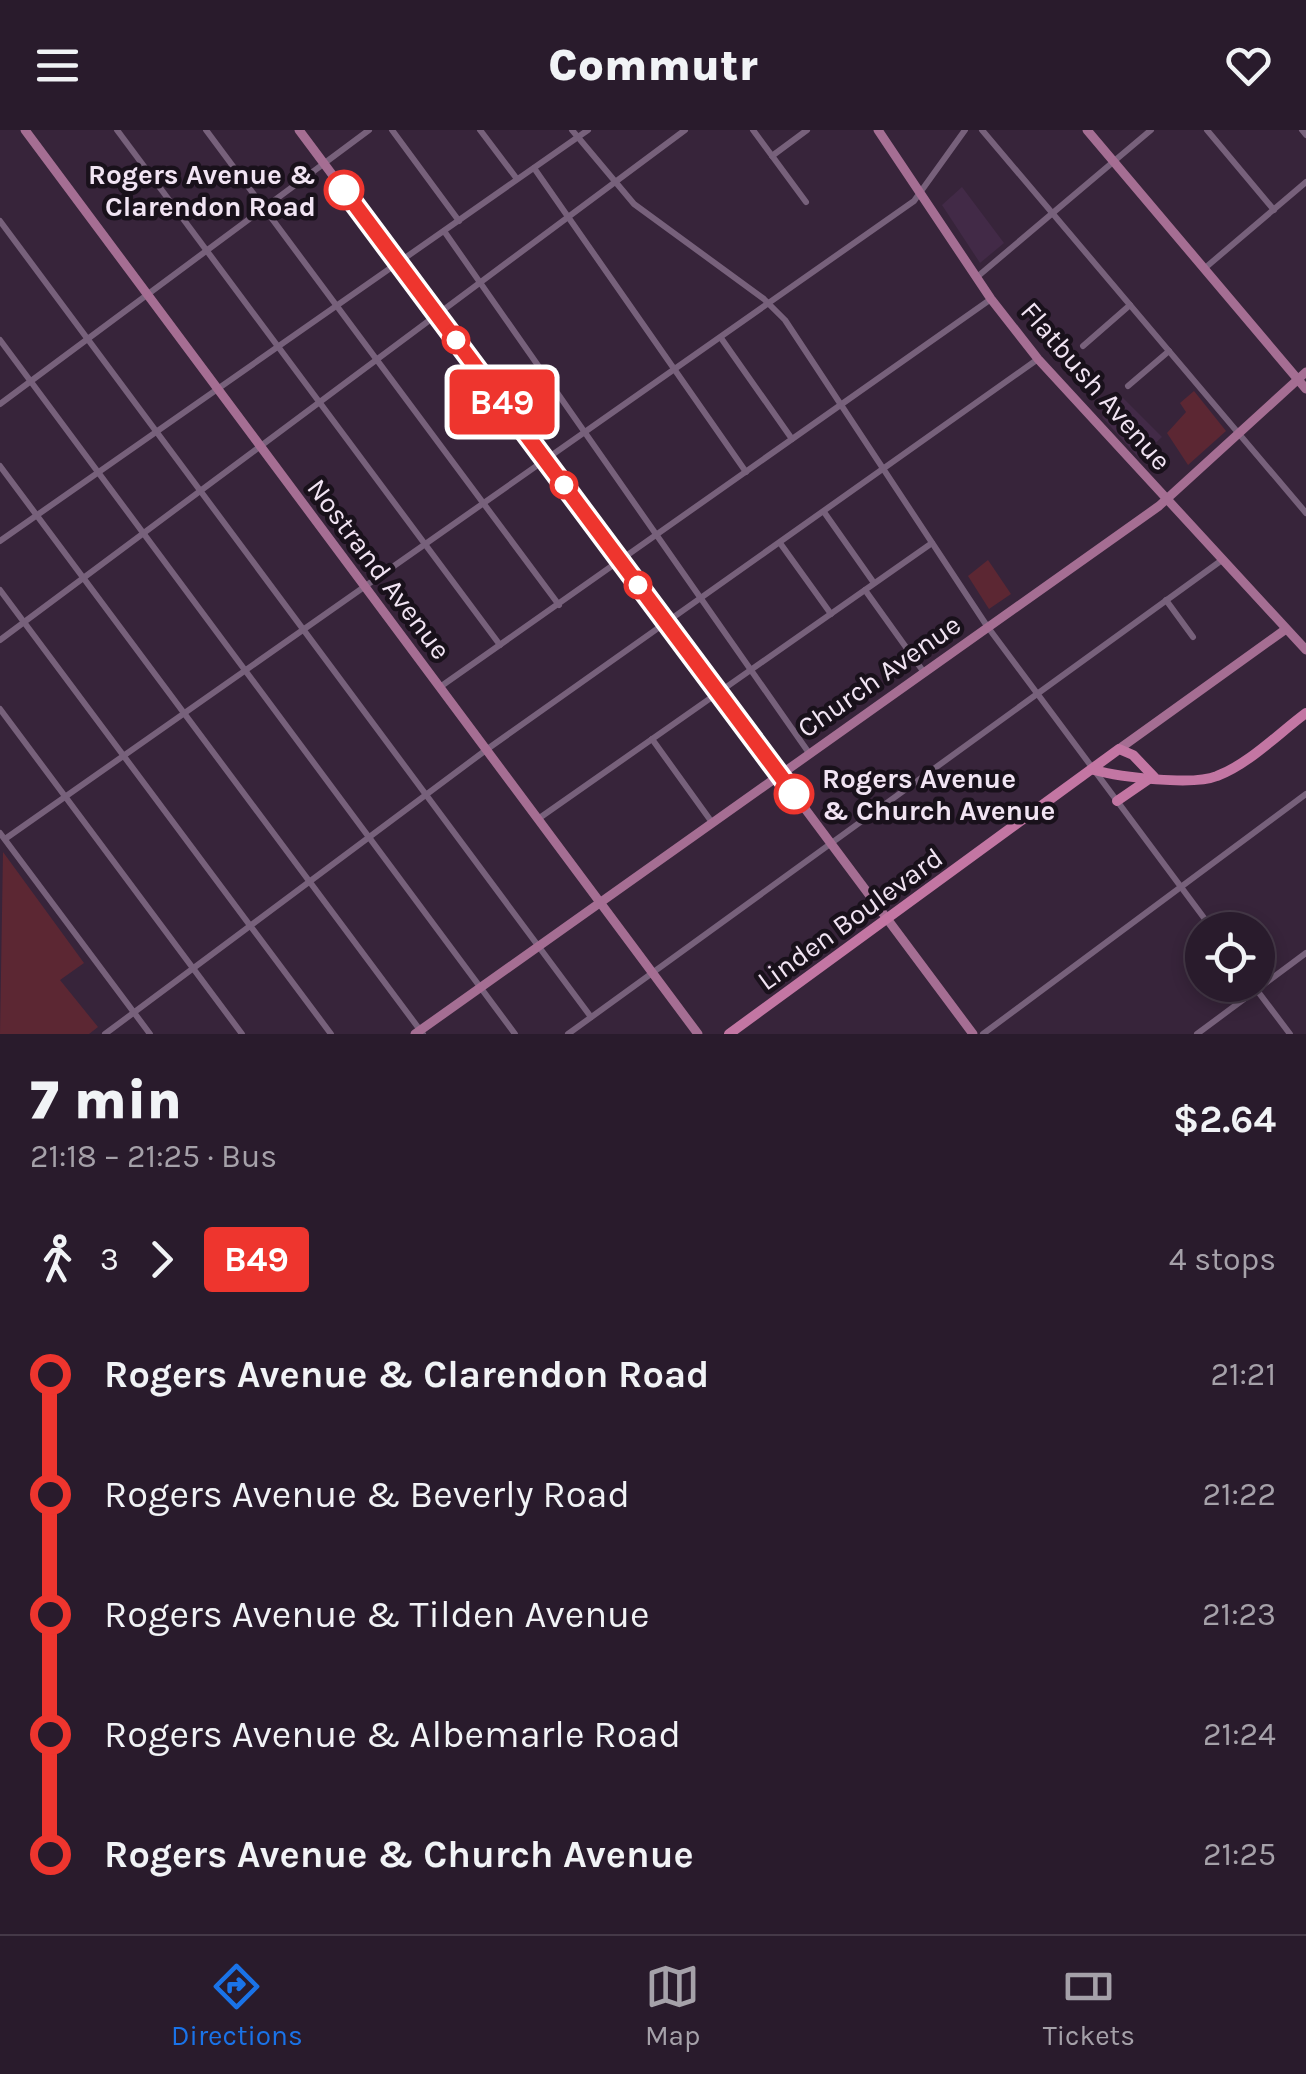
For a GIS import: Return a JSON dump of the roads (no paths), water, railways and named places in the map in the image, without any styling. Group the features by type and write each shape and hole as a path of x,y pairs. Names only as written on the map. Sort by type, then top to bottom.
{"highway":[{"path":"1094,770 1154,777 1218,776 1306,713"},
{"name":"Linden Boulevard","path":"729,1034 1119,749"},
{"path":"1119,749 1133,754 1154,777"},
{"path":"1117,802 1154,777"}],"main road":[{"name":"Nostrand Avenue","path":"25,130 698,1034"},
{"path":"300,130 973,1034"},
{"name":"Flatbush Avenue","path":"878,130 991,299 1038,360 1306,650"},
{"path":"1087,130 1302,376 1306,389"},
{"name":"Church Avenue","path":"419,1033 1165,498 1302,376"},
{"name":"Linden Boulevard","path":"1119,749 1286,629"}],"street":[{"path":"117,130 500,645"},
{"path":"206,130 559,605"},
{"path":"0,404 368,130"},
{"path":"392,130 458,220"},
{"path":"480,130 517,179"},
{"path":"0,540 534,168 575,134 588,130"},
{"path":"665,130 672,140"},
{"path":"0,640 685,130"},
{"path":"754,130 806,202"},
{"path":"772,156 807,130"},
{"path":"150,1034 2,836 66,797 922,194 964,130"},
{"path":"982,130 1306,512"},
{"path":"977,277 1150,130"},
{"path":"1206,130 1274,210"},
{"path":"575,134 612,183 634,204 770,304 988,626 1199,912"},
{"path":"534,168 746,472"},
{"path":"1205,268 1306,182"},
{"path":"0,220 591,1017"},
{"path":"444,231 809,753"},
{"path":"440,688 991,299"},
{"path":"1083,346 1130,305"},
{"path":"720,338 792,440"},
{"path":"0,340 515,1034"},
{"path":"1128,386 1169,352"},
{"path":"105,1034 486,750 1038,360"},
{"path":"0,466 419,1033"},
{"path":"824,512 874,583"},
{"path":"538,819 932,542"},
{"path":"780,543 831,614"},
{"path":"568,1034 1222,560"},
{"path":"0,590 331,1034"},
{"path":"864,590 924,671"},
{"path":"1166,600 1194,637"},
{"path":"0,709 242,1034"},
{"path":"652,740 711,821"},
{"path":"983,1034 1306,794"},
{"path":"1275,974 1306,953"},
{"path":"1197,1034 1236,1002"},
{"path":"1266,1002 1290,1034"}],"place":[{"name":"Rogers Avenue & Clarendon Road","path":"344,190"},
{"name":"Rogers Avenue & Church Avenue","path":"794,794"}]}
